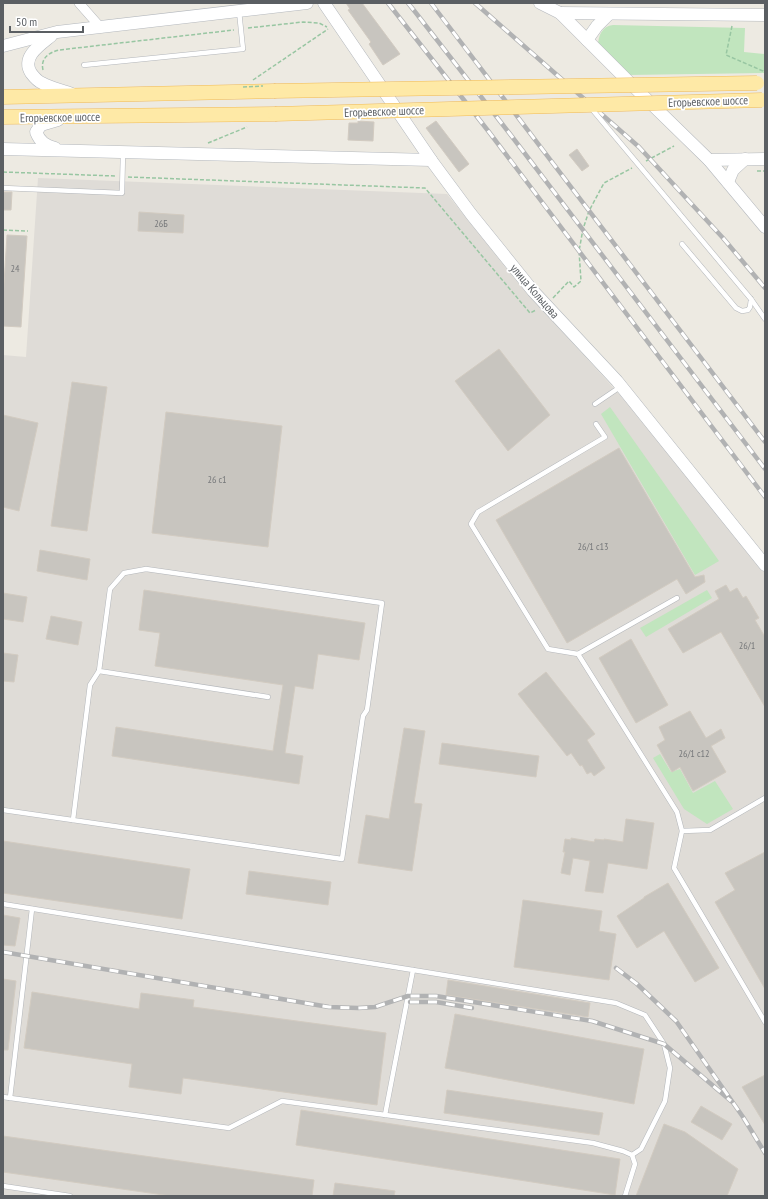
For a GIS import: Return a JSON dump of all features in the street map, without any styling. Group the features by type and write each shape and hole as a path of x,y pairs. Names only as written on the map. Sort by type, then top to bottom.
{"main road":[{"name":"Егорьевское шоссе","path":"3,97 274,92 762,79"},
{"name":"Егорьевское шоссе","path":"3,117 275,114 764,100"}],"street":[{"path":"79,3 101,28"},
{"path":"3,46 57,32 307,3"},
{"name":"улица Кольцова","path":"324,3 431,160 471,214 532,291 621,386 765,565"},
{"path":"540,3 560,13 612,66 709,160 765,227"},
{"path":"560,13 765,16"},
{"path":"587,40 597,26 609,14"},
{"path":"57,32 34,49 29,59 29,69 34,78 41,83 77,96"},
{"path":"72,151 45,146 38,139 36,132 41,124 74,117"},
{"path":"3,149 431,160"},
{"path":"709,160 765,159"},
{"path":"728,182 734,170 745,160"}],"lane":[{"path":"84,65 243,49 239,11"},
{"path":"589,105 751,298 765,319"},
{"path":"3,188 122,193 123,153"},
{"path":"682,244 736,308 742,311 748,310 751,298"},
{"path":"595,404 621,386"},
{"path":"596,424 605,437 478,512 471,524 548,649 578,654 677,598"},
{"path":"3,810 342,859 363,716 367,710 382,603 146,570 124,574 110,589 99,671 90,685 73,820"},
{"path":"578,654 677,812 682,831 674,868 765,1022"},
{"path":"99,671 268,697"},
{"path":"682,831 710,830 765,798"},
{"path":"3,904 616,1003 645,1015 664,1044 670,1068 665,1101 641,1149 632,1155"},
{"path":"10,1098 32,909"},
{"path":"385,1115 413,970"},
{"path":"3,1097 229,1128 282,1101 594,1144 623,1151 632,1155 635,1164 625,1196"},
{"path":"3,1186 70,1196"}],"path":[{"path":"732,26 726,54 762,79"},
{"path":"243,87 329,28"},
{"path":"44,75 42,65 44,58 50,52 99,46"},
{"path":"208,143 252,124"},
{"path":"644,162 674,146"},
{"path":"3,172 425,188 530,313 547,306 569,281 574,286 581,281 579,251 583,230 589,211 604,182 637,166"},
{"path":"752,171 765,171"},
{"path":"3,230 28,231"}],"shaded area":[{"path":"38,178 447,194 518,283 620,395 765,573 765,1196 3,1196 3,355 26,357"}],"green space":[{"path":"613,25 745,28 744,52 765,54 765,73 628,75 598,46 603,29"},
{"path":"610,407 719,561 695,575 601,414"},
{"path":"707,590 712,598 646,637 640,628"},
{"path":"660,754 671,772 680,769 693,793 715,781 733,809 707,824 684,809 653,758"}],"building":[{"path":"346,3 362,3 400,54 383,65 369,44 371,42 348,10 350,9"},
{"path":"358,121 374,122 373,141 348,140 349,123 358,123"},
{"path":"436,121 469,164 459,172 426,128"},
{"path":"577,149 589,166 582,171 569,155"},
{"path":"3,192 12,192 11,210 3,210"},
{"path":"139,212 184,215 183,233 138,231"},
{"path":"7,235 27,236 21,327 3,326"},
{"path":"499,349 550,415 508,451 455,381"},
{"path":"72,382 107,387 87,531 51,526"},
{"path":"166,412 282,426 268,547 152,533"},
{"path":"3,415 38,423 19,511 3,507"},
{"path":"619,448 695,577 704,575 705,582 686,594 677,579 567,643 496,520"},
{"path":"40,550 90,559 87,580 37,571"},
{"path":"726,585 730,592 737,588 743,598 746,596 759,618 755,620 765,637 765,707 721,632 683,653 668,629 719,599 715,591"},
{"path":"144,590 365,623 359,660 318,654 313,689 295,686 285,753 303,756 299,784 112,756 116,727 273,751 283,685 155,666 160,633 139,630"},
{"path":"3,593 27,597 23,622 3,619"},
{"path":"51,616 82,622 78,645 46,639"},
{"path":"631,639 668,705 636,723 599,658"},
{"path":"3,653 18,655 14,682 3,681"},
{"path":"546,672 595,734 587,740 605,768 594,776 591,772 587,774 582,765 580,766 571,753 567,756 518,694"},
{"path":"690,711 706,738 721,729 725,738 711,746 726,772 693,791 680,767 672,772 657,745 665,740 659,727"},
{"path":"404,728 425,731 414,803 422,804 412,871 358,863 366,815 389,819"},
{"path":"442,743 539,756 536,777 439,764"},
{"path":"626,819 654,823 647,869 608,863 603,893 585,891 590,861 573,858 570,875 561,873 565,852 563,852 565,839 571,840 571,838 594,842 595,839 604,839 623,842"},
{"path":"3,841 190,869 182,919 3,893"},
{"path":"765,852 765,989 715,902 735,890 725,873"},
{"path":"249,871 331,882 328,905 246,894"},
{"path":"668,883 719,968 695,982 664,931 637,948 617,916 644,897"},
{"path":"523,900 602,911 599,931 616,934 609,980 514,967"},
{"path":"3,915 20,918 15,946 3,945"},
{"path":"3,979 16,981 8,1050 3,1050"},
{"path":"448,980 590,1003 588,1017 446,995"},
{"path":"32,992 139,1009 141,993 194,1000 193,1007 386,1033 377,1105 183,1078 181,1094 129,1087 132,1064 24,1048"},
{"path":"455,1014 644,1049 634,1104 445,1068"},
{"path":"765,1075 765,1125 742,1087"},
{"path":"447,1090 603,1113 599,1135 444,1113"},
{"path":"701,1106 732,1124 722,1140 691,1122"},
{"path":"301,1110 620,1159 615,1195 296,1145"},
{"path":"664,1124 685,1132 738,1169 727,1196 636,1196"},
{"path":"3,1136 314,1180 312,1196 171,1196 3,1172"},
{"path":"335,1183 395,1191 394,1196 333,1196"}],"railway":[{"path":"388,3 489,132 765,497"},
{"path":"408,3 510,134 765,469"},
{"path":"431,3 765,442"},
{"path":"475,3 639,147 723,238 765,288"},
{"path":"3,952 329,1007 375,1007 408,996 436,996 592,1021 664,1044 731,1101"},
{"path":"616,968 637,984 676,1021 743,1117 765,1153"},
{"path":"410,1002 436,1002 472,1008"}]}
